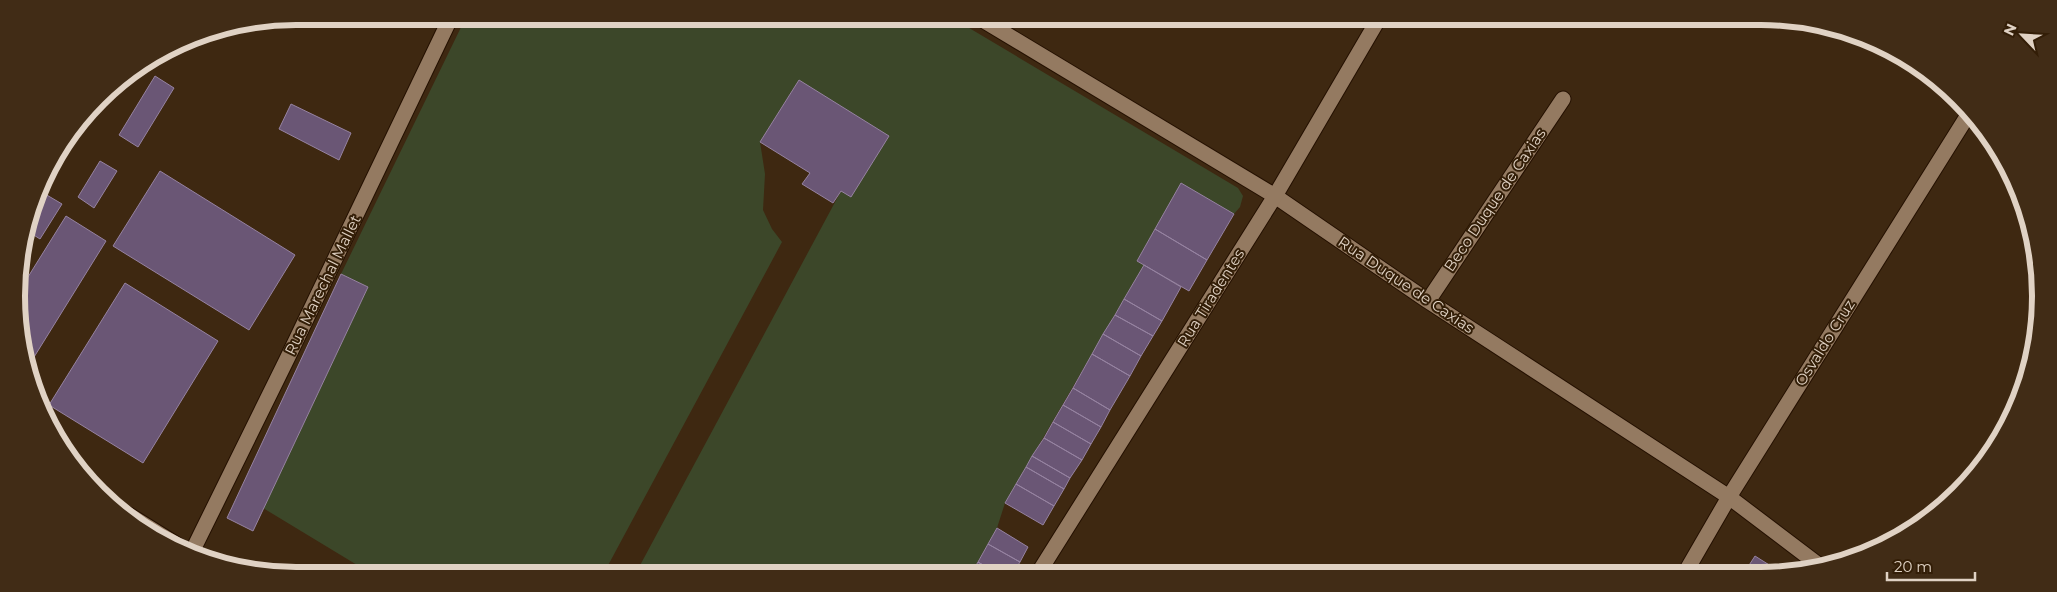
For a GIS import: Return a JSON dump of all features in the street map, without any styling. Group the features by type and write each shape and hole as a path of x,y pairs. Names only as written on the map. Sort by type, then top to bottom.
{"street":[{"name":"Rua Marechal Mallet","path":"194,547 447,25"},
{"name":"Rua Duque de Caxias","path":"991,25 1275,196 1428,301 1728,497 1815,562"},
{"name":"Rua Tiradentes","path":"1042,567 1275,196 1375,25"},
{"name":"Beco Duque de Caxias","path":"1428,301 1563,99"},
{"name":"Osvaldo Cruz","path":"1688,567 1728,497 1966,118"}],"green space":[{"path":"462,25 964,25 1238,188 1243,196 1240,207 1234,214 1181,184 1137,261 1144,265 1005,503 997,528 975,567 639,567 841,191 799,80 760,142 765,174 763,210 772,229 782,242 607,567 360,567 263,508 368,287 341,274"}],"building":[{"path":"155,76 174,88 138,147 119,135"},
{"path":"799,80 889,136 851,197 841,191 833,203 802,184 810,173 760,142"},
{"path":"291,104 351,133 339,160 279,129"},
{"path":"100,161 117,171 94,208 78,197"},
{"path":"160,171 295,255 249,330 113,246"},
{"path":"1181,183 1234,214 1207,260 1155,229"},
{"path":"45,194 62,204 40,239 32,234"},
{"path":"66,216 106,241 32,360 27,331 26,280"},
{"path":"1155,229 1207,260 1189,291 1137,261"},
{"path":"1144,265 1181,287 1162,321 1124,299"},
{"path":"341,274 368,287 253,531 227,518"},
{"path":"125,283 218,341 143,463 49,405"},
{"path":"1124,299 1162,321 1153,336 1115,315"},
{"path":"1115,315 1153,336 1141,356 1103,334"},
{"path":"1103,334 1141,356 1130,376 1092,354"},
{"path":"1092,354 1130,376 1110,410 1073,388"},
{"path":"1073,388 1110,410 1101,427 1063,405"},
{"path":"1063,405 1101,427 1091,444 1053,422"},
{"path":"1053,422 1091,444 1082,460 1044,438"},
{"path":"1044,438 1082,460 1070,478 1032,456"},
{"path":"1032,456 1070,478 1064,489 1026,467"},
{"path":"1026,467 1064,489 1054,506 1016,484"},
{"path":"1016,484 1054,506 1043,525 1005,503"},
{"path":"997,528 1028,547 1020,562 988,544"},
{"path":"988,544 1020,562 1017,567 986,567 978,562"},
{"path":"1755,556 1772,566 1761,567 1748,567"},
{"path":"978,562 986,567 975,567"}]}
